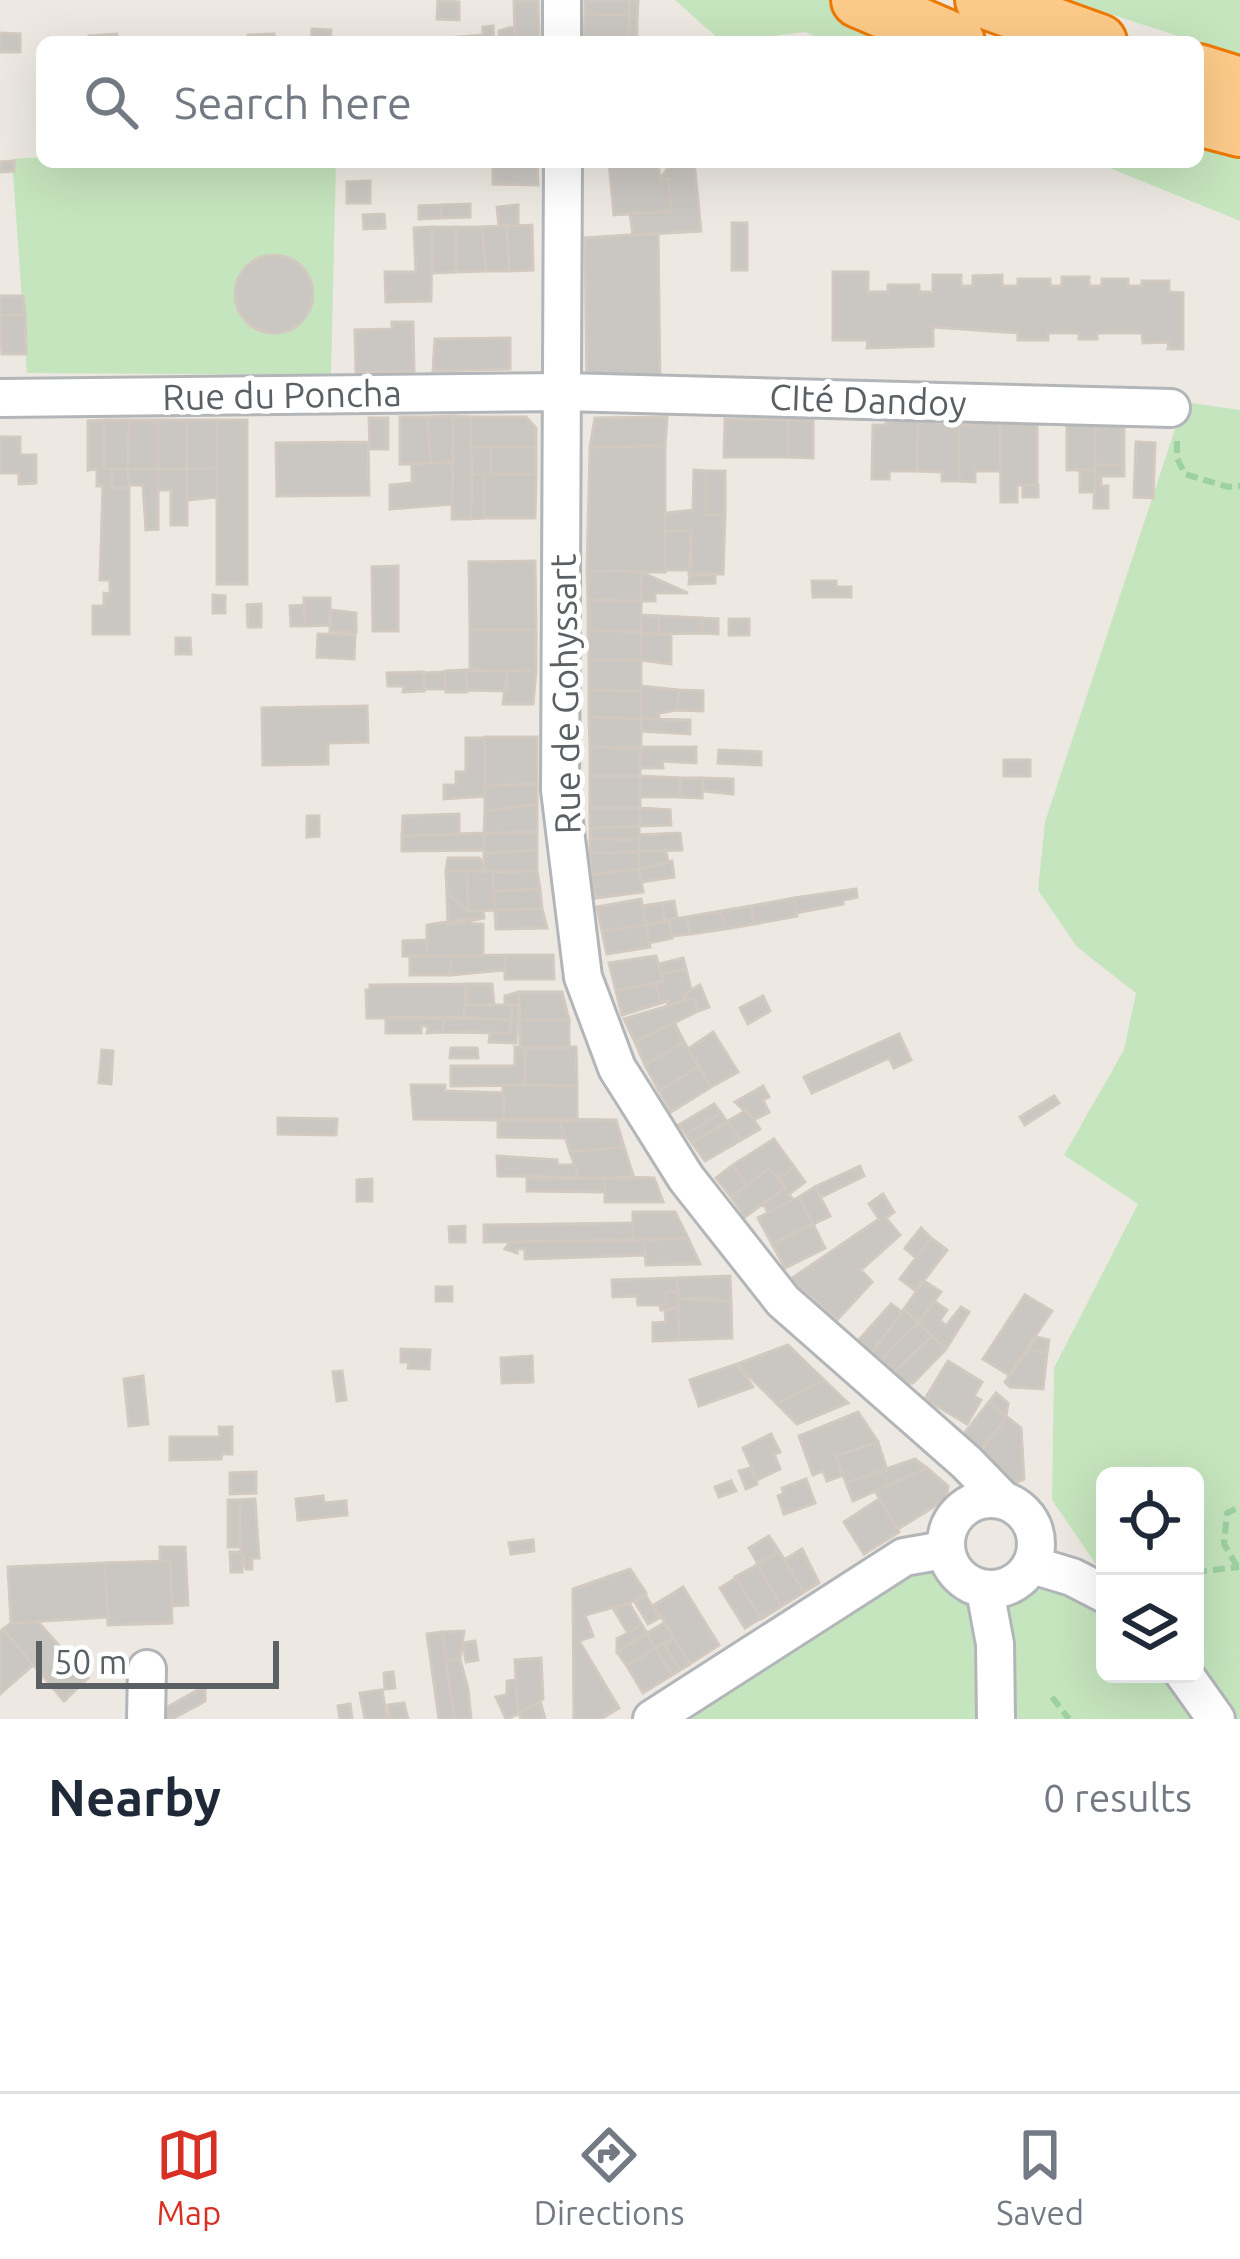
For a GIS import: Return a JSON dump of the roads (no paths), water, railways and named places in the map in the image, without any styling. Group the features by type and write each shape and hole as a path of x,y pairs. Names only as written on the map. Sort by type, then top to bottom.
{"highway":[{"path":"859,0 943,36"},
{"path":"983,0 1082,36"},
{"path":"1204,74 1240,85"},
{"path":"1204,120 1240,129"}],"street":[{"path":"562,0 562,36"},
{"name":"Rue de Gohyssart","path":"563,168 560,790 583,977 617,1068 686,1178 783,1301 1003,1500 1026,1514 1037,1538 1032,1565"},
{"name":"Rue du Poncha","path":"0,398 564,392"},
{"name":"CIté Dandoy","path":"564,392 1172,408"},
{"path":"1003,1500 973,1501 950,1521 944,1550 958,1577 985,1590 1012,1586 1032,1565 1096,1589"},
{"path":"652,1719 904,1557 944,1550"},
{"path":"985,1590 995,1644 996,1719"},
{"path":"146,1719 147,1669"},
{"path":"1190,1683 1216,1719"}]}
